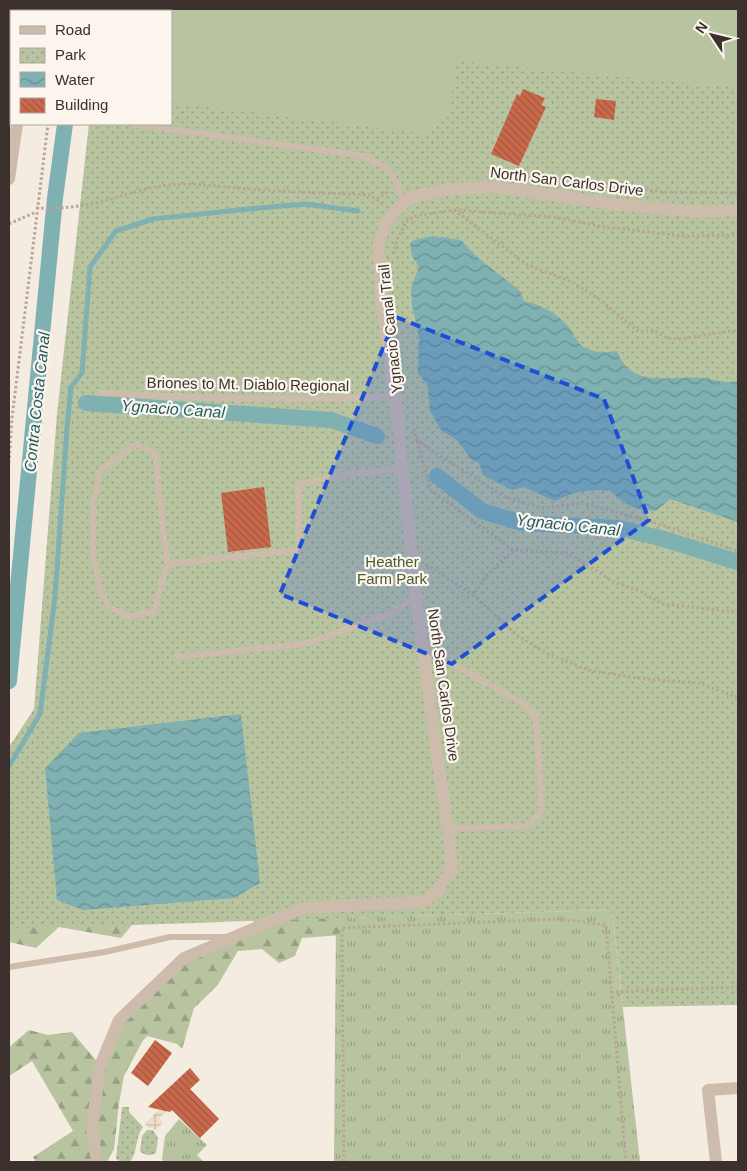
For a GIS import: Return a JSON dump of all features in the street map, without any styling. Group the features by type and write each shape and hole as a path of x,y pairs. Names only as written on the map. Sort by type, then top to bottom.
{"street":[{"path":"9,179 17,125"},
{"name":"North San Carlos Drive","path":"97,1162 92,1129 100,1066 118,1020 184,958 303,908 423,902 437,892 452,869 416,597 395,396 382,306 378,246 385,225 398,208 411,198 452,189 496,187 614,204 701,212 738,210"},
{"path":"716,1162 708,1090 738,1088"}],"lane":[{"path":"139,125 364,156 386,168 398,186 398,208"},
{"name":"Briones to Mt. Diablo Regional","path":"100,393 343,400 395,396"},
{"path":"138,444 155,454 167,564 154,611 130,618 110,608 101,594 94,555 94,499 100,469 138,444"},
{"path":"167,564 299,550 299,485 369,471 403,470"},
{"path":"175,657 306,644 389,614 416,597"},
{"path":"423,647 522,703 535,716 539,754 540,812 526,826 448,829"},
{"path":"9,967 105,952 170,937 233,938"}],"path":[{"path":"9,463 12,418 48,125"},
{"path":"9,224 36,210 46,208 60,209 102,201 158,186 190,183 238,188 370,195 398,208 406,222 416,216 454,210 554,217 604,227 684,236 738,235"},
{"path":"454,210 526,264 572,282 599,299 639,332 653,330 668,338 680,339 738,330"},
{"name":"Ygnacio Canal Trail","path":"394,260 397,240 406,222"},
{"path":"9,423 12,418"},
{"path":"413,428 431,490 513,550 568,553 614,582 640,591 662,604 738,612"},
{"path":"417,441 506,497 542,508 582,503 653,522 738,551"},
{"path":"473,595 487,576 513,550"},
{"path":"412,556 473,595 518,636 546,653 591,671 646,679 699,683 737,697"},
{"path":"344,1162 342,928 561,919 606,925 626,1162"},
{"path":"611,992 738,987"}],"highlighted area":[{"path":"396,317 604,399 649,520 452,664 280,594"}],"green space":[{"name":"Heather Farm Park","path":"738,9 738,1005 623,1007 612,910 9,928 9,747 34,709 57,414 89,125 172,125 172,10 101,10"},
{"path":"738,9 738,88 457,61 449,116 424,134 172,102 172,10 131,10"},
{"path":"9,895 347,906 342,935 302,938 295,956 279,963 262,949 238,951 217,986 194,1008 182,1049 177,1044 147,1036 124,1076 114,1149 107,1162 36,1162 33,1157 73,1131 32,1061 9,1076 9,1047 29,1030 48,1035 72,1032 100,1065 119,1020 184,958 258,927 242,906 224,922 132,925 121,938 59,927 36,948 9,942"},
{"path":"612,910 640,1162 334,1162 336,918"},
{"path":"122,1107 129,1107 129,1112 143,1127 130,1162 122,1162 116,1159"},
{"path":"179,1119 207,1145 197,1155 204,1162 164,1162 162,1159 165,1136"},
{"path":"147,1130 153,1130 158,1138 156,1153 150,1155 143,1154 140,1151 142,1136"}],"shaded area":[{"path":"162,1107 166,1112 159,1118 163,1123 155,1130 152,1127 149,1129 145,1123"}],"water":[{"path":"433,236 461,240 477,257 520,291 524,301 547,310 563,320 578,342 584,347 597,352 617,351 623,363 632,371 642,376 654,378 703,378 724,382 738,381 738,522 670,499 656,511 642,510 626,504 611,491 595,490 582,492 555,501 524,487 512,490 483,475 479,463 471,459 457,440 441,430 430,411 428,386 418,373 419,337 412,305 411,288 419,267 412,256 410,244 414,240"},
{"path":"241,714 260,883 234,898 83,910 57,900 45,768 79,733"}],"building":[{"path":"523,89 545,98 541,105 546,107 519,166 491,154 517,94 520,96"},
{"path":"596,99 616,101 614,120 594,117"},
{"path":"264,487 271,547 228,552 221,493"},
{"path":"155,1040 172,1053 148,1086 131,1073"},
{"path":"190,1068 200,1080 190,1089 219,1119 200,1138 172,1110 170,1112 148,1107"}],"waterway":[{"name":"Contra Costa Canal","path":"9,681 55,198 65,125"},
{"path":"9,766 40,714 55,597 71,387 82,373 90,267 116,231 153,219 305,204 358,211"},
{"name":"Ygnacio Canal","path":"86,403 331,420 377,436"},
{"name":"Ygnacio Canal","path":"437,476 482,511 522,523 618,528 660,538 738,562"}]}
